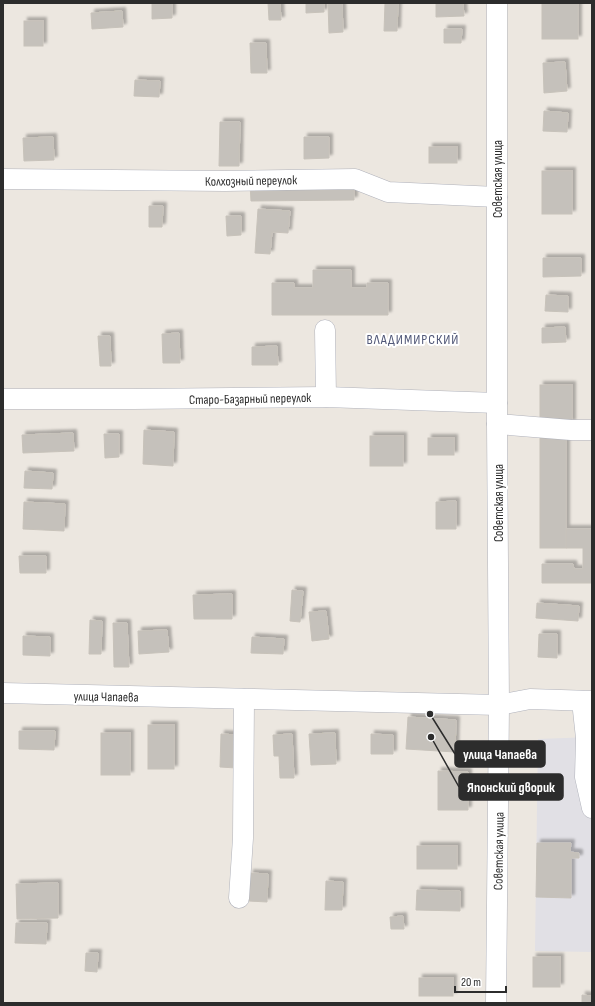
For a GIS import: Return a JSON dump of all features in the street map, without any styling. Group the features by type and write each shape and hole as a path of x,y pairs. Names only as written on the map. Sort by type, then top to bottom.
{"street":[{"name":"Советская улица","path":"496,1003 499,706 497,3"},
{"name":"Колхозный переулок","path":"3,180 225,181 355,179 388,192 497,197"},
{"path":"325,330 326,397"},
{"name":"Старо-Базарный переулок","path":"3,399 326,397 497,403"},
{"path":"497,424 571,430 592,430"},
{"name":"улица Чапаева","path":"3,693 499,706 530,699 587,701"},
{"path":"239,898 243,838 244,699"},
{"path":"587,701 585,777 592,808"}],"shaded area":[{"path":"592,737 592,952 535,951 538,739"}],"building":[{"path":"152,3 172,3 172,18 152,19"},
{"path":"268,3 280,3 281,20 269,20"},
{"path":"306,3 324,3 324,12 306,13"},
{"path":"342,3 343,32 329,33 328,4"},
{"path":"385,3 398,3 397,31 384,31"},
{"path":"436,3 463,3 464,16 436,17"},
{"path":"542,3 578,3 578,39 542,39"},
{"path":"122,11 123,27 92,29 91,13"},
{"path":"24,21 43,21 43,46 24,46"},
{"path":"444,29 462,29 461,43 444,43"},
{"path":"250,43 266,43 267,73 251,73"},
{"path":"565,62 567,91 544,93 543,63"},
{"path":"135,80 160,81 159,97 134,96"},
{"path":"544,111 568,113 567,132 543,131"},
{"path":"220,122 240,122 239,166 219,166"},
{"path":"53,137 54,160 24,161 23,138"},
{"path":"304,137 329,137 329,158 304,159"},
{"path":"429,147 457,147 457,163 429,163"},
{"path":"542,171 572,171 572,214 542,214"},
{"path":"354,184 354,200 251,201 250,185"},
{"path":"149,206 163,206 162,227 149,227"},
{"path":"258,209 290,211 288,233 272,232 270,254 255,253"},
{"path":"226,216 241,216 241,235 227,236"},
{"path":"543,258 581,258 581,276 543,277"},
{"path":"313,270 351,270 351,288 367,288 367,283 388,283 388,315 272,315 272,283 294,283 294,288 313,288"},
{"path":"546,295 568,296 568,312 545,311"},
{"path":"565,327 566,342 542,343 542,328"},
{"path":"179,333 180,363 163,363 162,334"},
{"path":"98,336 110,336 111,366 100,366"},
{"path":"277,346 278,365 252,365 252,347"},
{"path":"540,385 572,385 572,423 540,423"},
{"path":"144,430 174,432 173,466 143,464"},
{"path":"73,433 74,451 23,453 22,435"},
{"path":"104,434 119,434 119,457 105,458"},
{"path":"370,436 403,436 403,466 370,466"},
{"path":"428,438 454,438 454,455 428,455"},
{"path":"540,438 566,438 566,548 540,548"},
{"path":"25,471 53,473 52,489 24,488"},
{"path":"456,501 456,529 436,529 436,502"},
{"path":"24,502 65,504 64,531 23,529"},
{"path":"566,529 592,529 592,583 542,583 542,564 573,564 574,569 583,569 583,548 566,548"},
{"path":"19,556 46,556 46,573 20,573"},
{"path":"292,590 303,591 300,622 290,621"},
{"path":"232,594 232,619 194,619 193,595"},
{"path":"537,603 579,606 578,621 536,618"},
{"path":"326,611 329,639 312,641 309,612"},
{"path":"90,620 102,621 101,654 89,654"},
{"path":"113,623 127,623 129,667 114,667"},
{"path":"167,630 169,652 139,654 138,631"},
{"path":"539,634 557,634 557,658 538,657"},
{"path":"23,636 50,637 50,656 23,655"},
{"path":"252,637 284,639 283,654 251,653"},
{"path":"408,717 456,720 455,752 406,749"},
{"path":"148,725 174,725 174,769 148,769"},
{"path":"19,731 55,731 54,750 19,749"},
{"path":"101,733 130,733 130,775 101,775"},
{"path":"335,733 336,764 311,765 309,734"},
{"path":"221,734 238,735 236,768 220,767"},
{"path":"292,734 294,778 280,778 279,756 274,756 273,735"},
{"path":"371,734 393,735 393,754 371,754"},
{"path":"438,771 468,772 468,810 438,810"},
{"path":"537,843 571,843 570,852 579,853 579,858 571,858 571,898 536,897"},
{"path":"417,846 457,846 457,869 417,869"},
{"path":"250,873 268,874 267,902 249,901"},
{"path":"326,881 343,882 342,910 325,910"},
{"path":"58,883 58,918 17,919 16,884"},
{"path":"417,890 460,891 460,911 416,910"},
{"path":"403,916 404,929 391,929 390,917"},
{"path":"16,923 47,923 46,944 15,943"},
{"path":"86,953 98,953 97,972 85,971"},
{"path":"533,957 560,957 560,987 533,987"},
{"path":"419,978 453,978 453,996 419,996"},
{"path":"582,995 592,996 592,1003 582,1003"}],"place":[{"name":"улица Чапаева","path":"430,714"},
{"name":"Японский дворик","path":"431,737"}],"district":[{"name":"ВЛАДИМИРСКИЙ","path":"413,339"}]}
